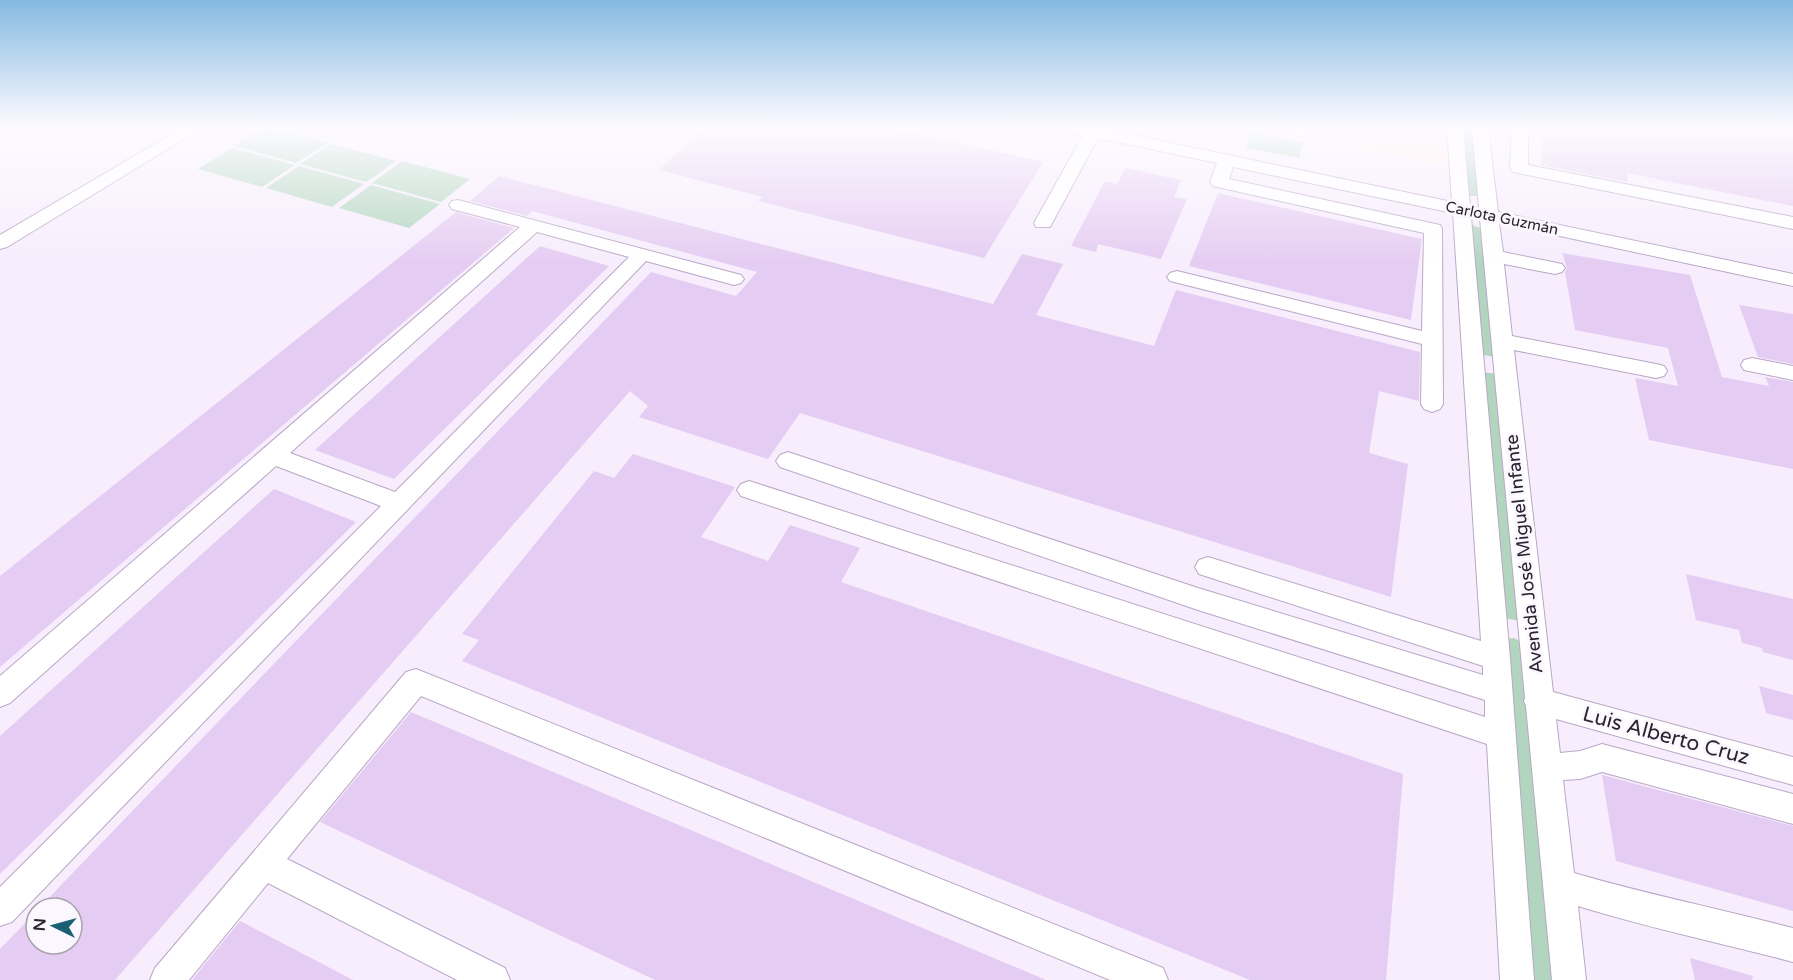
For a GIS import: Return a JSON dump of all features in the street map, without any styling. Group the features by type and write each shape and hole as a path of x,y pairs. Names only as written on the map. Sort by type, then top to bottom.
{"street":[{"path":"0,243 119,173"},
{"path":"1043,223 1071,173"},
{"path":"1234,173 1234,186 1433,229 1432,404"},
{"name":"Carlota Guzmán","path":"1285,173 1793,280"},
{"name":"Avenida José Miguel Infante","path":"1458,173 1496,658 1517,980"},
{"name":"Avenida José Miguel Infante","path":"1485,173 1538,701 1569,980"},
{"path":"1543,173 1793,223"},
{"path":"458,205 734,279"},
{"path":"0,693 534,225"},
{"path":"0,910 643,254"},
{"path":"1492,256 1554,268"},
{"path":"1177,277 1432,340"},
{"path":"1503,341 1656,371"},
{"path":"1473,364 1490,363 1506,371"},
{"path":"1752,365 1793,373"},
{"path":"272,455 399,503"},
{"path":"788,461 1198,599 1498,692"},
{"path":"749,490 1500,735"},
{"path":"1208,567 1496,658"},
{"path":"167,980 416,681 1151,980"},
{"name":"Luis Alberto Cruz","path":"1538,701 1793,771"},
{"path":"1546,768 1580,765 1602,758 1793,809"},
{"path":"263,864 493,980"},
{"path":"1558,884 1638,908 1695,919 1793,945"}],"shaded area":[{"path":"0,173 1793,173 1793,980 0,980"}],"green space":[{"path":"211,173 283,173 262,187"},
{"path":"289,173 323,173 364,184 332,207 266,188"},
{"path":"332,173 379,173 366,182"},
{"path":"386,173 446,173 470,179 441,202 372,183"},
{"path":"1466,173 1478,173 1480,196 1468,196"},
{"path":"371,185 440,204 409,228 339,208"},
{"path":"1472,225 1483,229 1495,357 1478,354 1468,227"},
{"path":"1482,372 1497,374 1521,621 1502,618"},
{"path":"1514,638 1520,641 1558,980 1530,980 1506,639"}],"building":[{"path":"670,173 1036,173 984,258 758,201 763,197"},
{"path":"1123,173 1147,173 1181,180 1174,197 1187,199 1161,259 1098,244 1096,252 1071,246 1105,181 1117,184"},
{"path":"1581,173 1793,173 1793,206 1627,173 1628,182"},
{"path":"499,176 993,304 1022,254 1063,264 1036,315 1154,346 1176,290 1420,352 1419,401 1379,391 1369,453 1408,464 1391,597 800,413 768,459 639,417 648,406 630,391 115,980 0,980 0,949 24,924 24,956 84,956 84,896 51,896 651,272 736,296 757,272 532,211 527,216 470,201"},
{"path":"1218,193 1422,239 1411,320 1189,266"},
{"path":"456,212 514,228 0,667 0,576"},
{"path":"540,246 609,266 394,479 315,450"},
{"path":"1562,253 1690,275 1722,377 1769,386 1765,377 1793,382 1793,469 1649,440 1635,378 1678,386 1668,348 1575,330 1565,272 1567,268"},
{"path":"1739,305 1793,314 1793,364 1758,357"},
{"path":"633,454 735,487 701,537 768,561 790,525 860,548 841,582 1403,774 1386,980 1250,980 462,661 479,640 462,634 594,471 614,478"},
{"path":"274,489 356,522 0,874 0,736"},
{"path":"1686,574 1793,599 1793,660 1763,652 1762,648 1742,643 1739,630 1696,620"},
{"path":"1759,686 1793,695 1793,720 1766,713"},
{"path":"411,712 1046,980 655,980 320,822"},
{"path":"1602,775 1793,826 1793,911 1616,861"},
{"path":"240,921 353,980 192,980"},
{"path":"1690,958 1753,976 1752,980 1695,980"}]}
